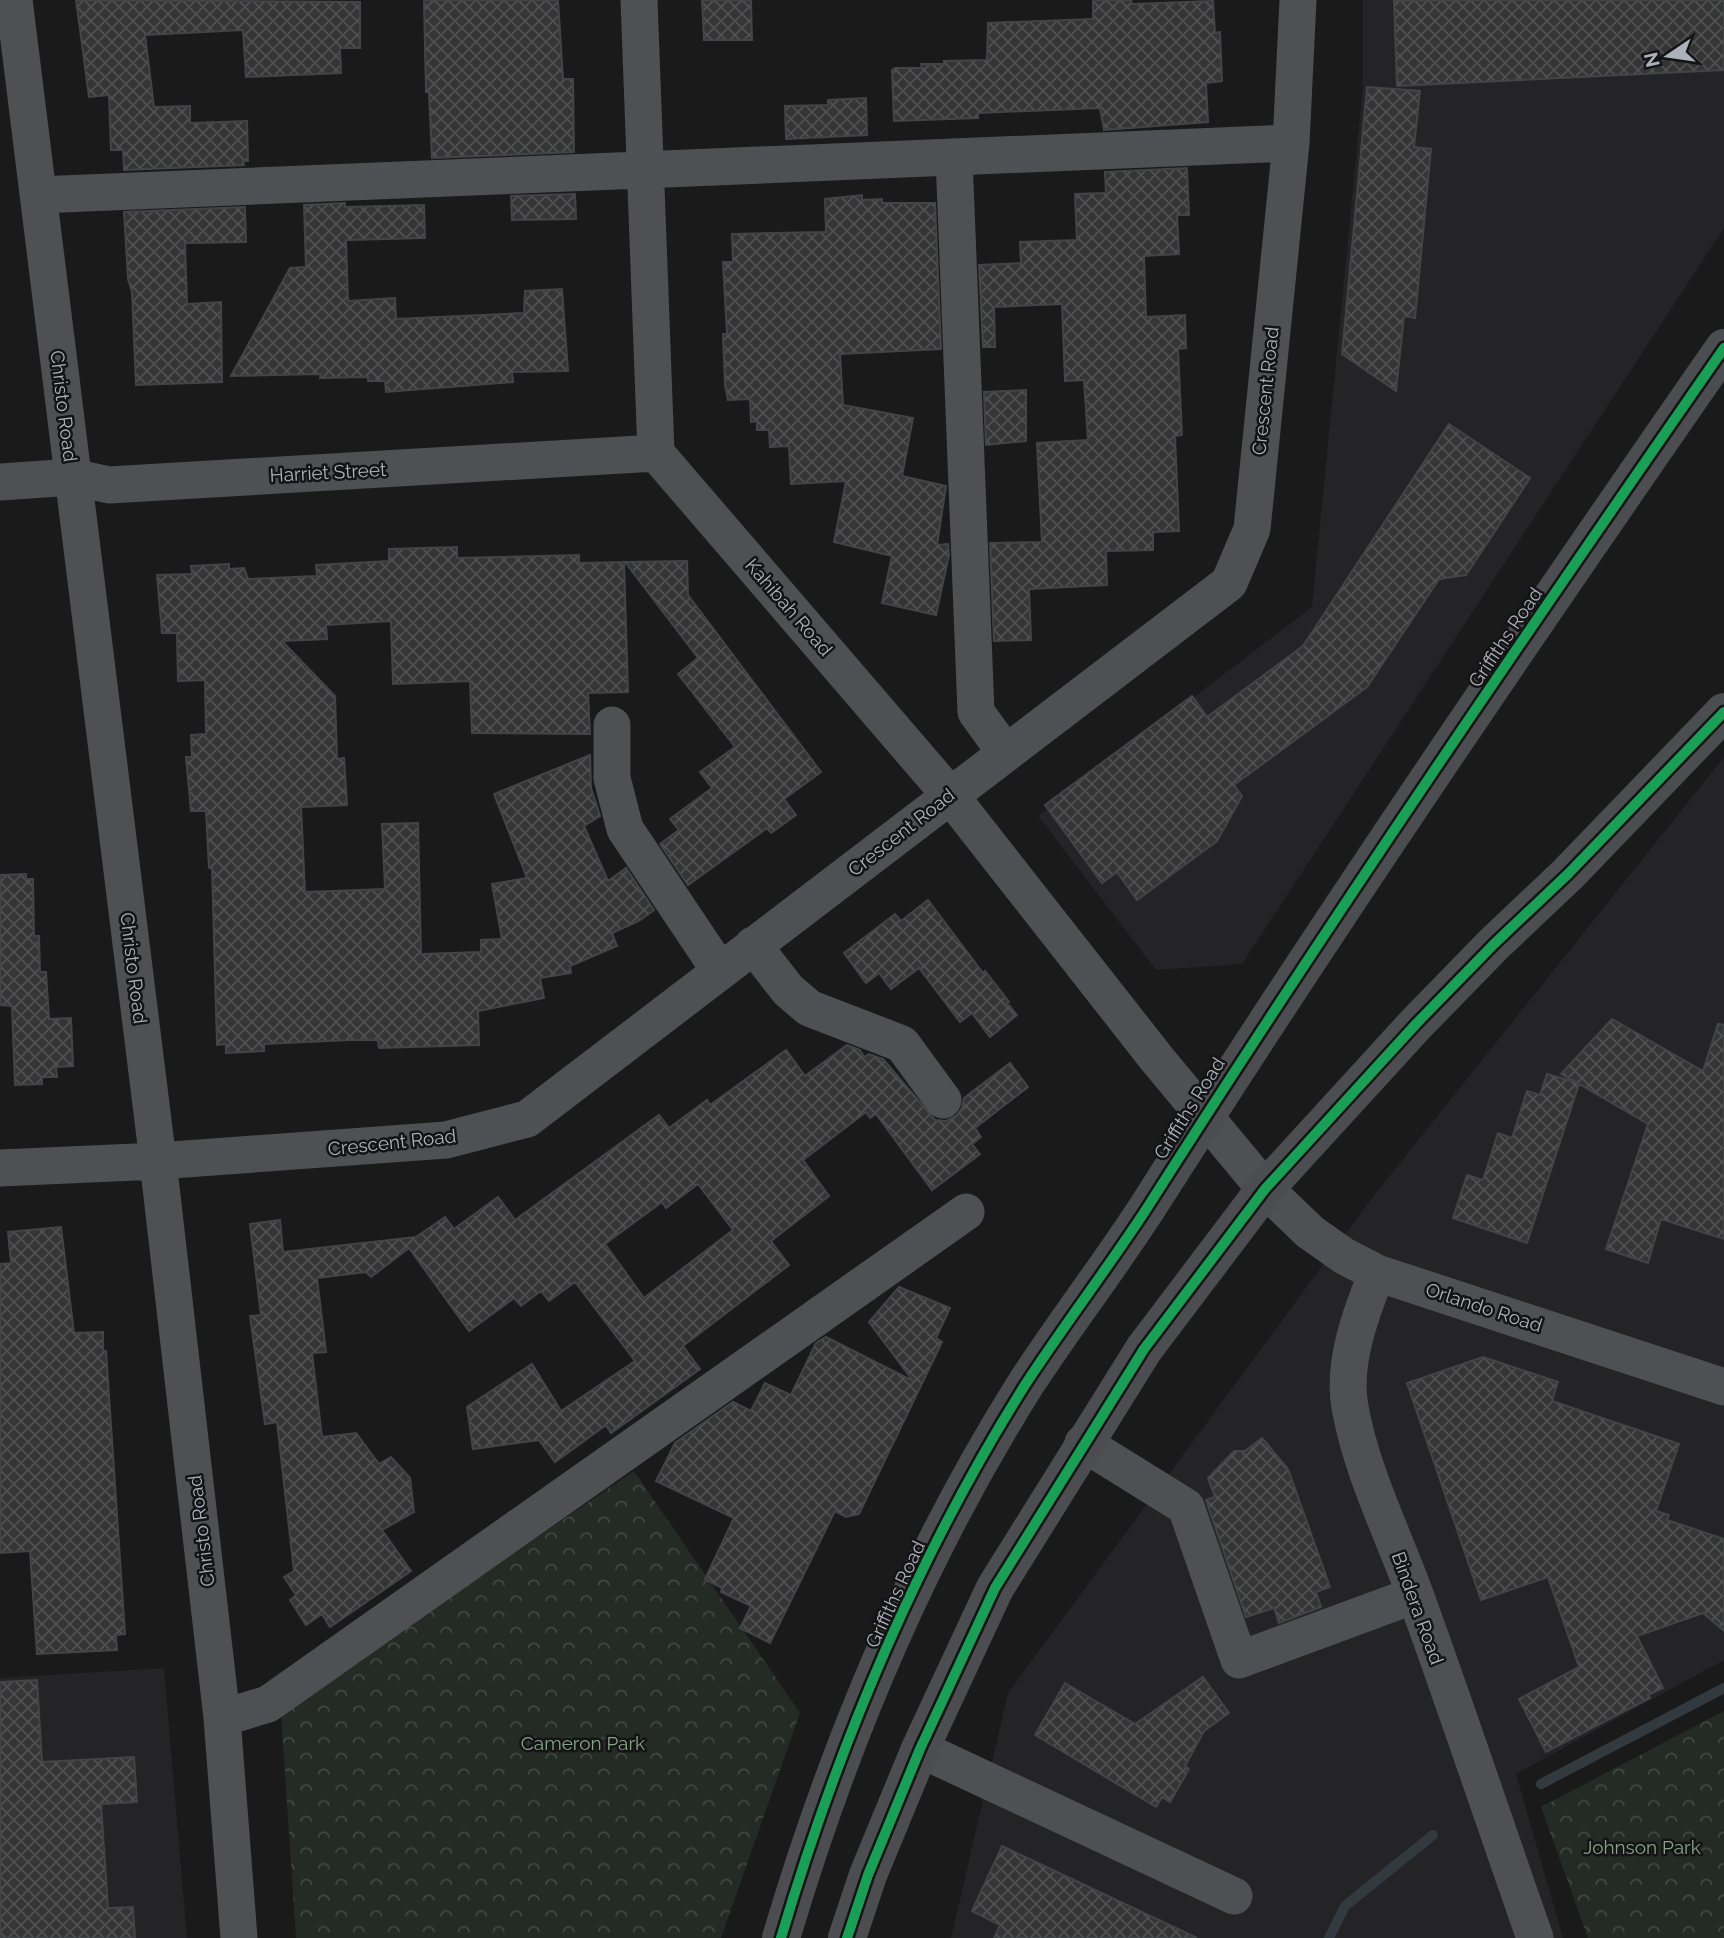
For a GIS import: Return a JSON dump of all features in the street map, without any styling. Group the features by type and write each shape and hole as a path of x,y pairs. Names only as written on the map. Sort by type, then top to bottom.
{"highway":[{"name":"Griffiths Road","path":"781,1938 807,1850 897,1623 953,1513 1025,1386 1146,1210 1204,1116 1724,348"},
{"path":"847,1938 868,1875 920,1749 995,1588 1144,1349 1265,1189 1436,1004 1568,874 1724,712"}],"street":[{"name":"Christo Road","path":"14,0 158,1161 222,1718 239,1938"},
{"path":"639,0 656,453"},
{"name":"Crescent Road","path":"0,1168 158,1161 446,1140 527,1119 949,794 1229,583 1252,529 1291,143 1298,0"},
{"path":"38,195 1291,143"},
{"path":"954,157 976,712 1005,752"},
{"name":"Harriet Street","path":"0,482 73,477 109,485 656,453"},
{"name":"Kahibah Road","path":"656,453 949,794 1265,1189"},
{"path":"612,725 612,778 625,829 720,971"},
{"path":"753,945 788,990 810,1008 902,1044 943,1100"},
{"name":"Orlando Road","path":"1265,1189 1310,1232 1377,1273 1724,1387"},
{"path":"222,1718 268,1704 966,1212"},
{"name":"Bindera Road","path":"1377,1273 1353,1352 1349,1378 1350,1407 1377,1499 1415,1595 1535,1938"},
{"path":"1083,1443 1186,1507 1240,1660 1415,1595"},
{"path":"920,1749 1234,1896"}],"shaded area":[{"path":"1363,0 1724,0 1724,228 1242,964 1156,970 1038,816 1312,607 1363,86"},
{"path":"1724,757 1724,1660 1516,1774 1563,1938 951,1938 1008,1693 1372,1198"},
{"path":"164,1668 187,1938 0,1938 0,1678"}],"green space":[{"name":"Cameron Park","path":"634,1471 800,1713 721,1938 296,1938 281,1713"},
{"name":"Johnson Park","path":"1724,1711 1724,1938 1588,1938 1541,1807"}],"building":[{"path":"76,0 360,2 360,48 340,48 341,73 246,77 243,30 145,35 154,107 190,106 190,123 247,121 248,161 243,161 244,165 124,170 123,150 111,150 109,95 89,97"},
{"path":"424,0 558,0 563,79 573,79 574,152 432,158 429,92 426,92"},
{"path":"702,0 751,0 752,40 704,40"},
{"path":"1093,0 1131,0 1132,4 1213,1 1215,33 1220,32 1222,81 1206,83 1208,122 1104,130 1100,108 978,113 978,118 894,121 892,70 895,68 922,68 921,64 944,64 944,61 987,60 988,23 1093,19"},
{"path":"1724,0 1724,70 1397,86 1394,1"},
{"path":"1367,87 1420,91 1414,147 1431,149 1415,318 1404,316 1396,391 1342,354"},
{"path":"866,98 867,135 786,139 785,106 828,105 828,100"},
{"path":"1187,168 1189,215 1177,215 1179,254 1144,256 1146,317 1185,315 1186,348 1178,349 1182,435 1175,436 1179,531 1153,532 1153,550 1106,551 1107,585 1029,589 1031,640 994,641 990,543 1042,542 1037,443 1088,440 1084,380 1065,381 1062,304 994,307 995,347 983,347 979,265 1021,263 1020,242 1077,240 1075,194 1106,193 1105,172"},
{"path":"575,194 576,219 512,220 511,196"},
{"path":"862,195 862,200 882,199 882,203 935,203 941,349 840,354 843,405 913,418 902,476 946,486 937,545 948,544 949,555 936,615 882,603 892,556 834,542 846,481 791,484 789,446 770,447 769,430 757,430 757,421 751,422 750,399 728,400 725,385 723,334 727,334 723,262 733,262 732,234 826,232 825,199"},
{"path":"345,203 345,207 424,205 425,238 346,240 348,301 395,298 396,319 524,313 525,291 562,289 568,371 512,372 513,382 386,392 385,381 368,381 368,377 320,378 321,374 231,376 290,268 306,267 304,205"},
{"path":"245,207 246,242 185,243 187,304 221,302 222,382 136,385 132,292 128,279 124,212"},
{"path":"1026,390 1026,441 986,445 984,392"},
{"path":"1449,424 1530,478 1466,575 1439,579 1367,687 1234,785 1242,796 1217,841 1137,900 1117,872 1102,883 1045,805 1192,696 1207,717 1303,646"},
{"path":"457,547 457,558 579,555 579,563 624,562 628,692 588,693 590,734 472,733 470,681 393,684 391,621 326,625 327,639 282,641 335,696 337,759 344,758 347,805 301,807 305,892 385,889 382,824 418,823 421,954 481,952 481,940 502,939 492,884 527,878 494,794 590,755 591,788 600,816 584,826 608,881 626,868 654,910 639,921 612,933 617,946 570,966 571,973 540,978 544,998 478,1011 479,1045 379,1048 378,1040 349,1040 264,1044 264,1051 226,1053 226,1044 217,1045 212,868 209,868 206,811 191,811 186,757 192,757 191,735 206,734 205,680 178,681 177,633 162,633 157,575 192,574 191,566 229,564 229,569 244,568 248,579 317,576 316,565 389,561 389,549"},
{"path":"687,561 688,595 821,772 784,799 796,815 771,833 767,828 688,885 660,844 679,830 670,819 712,788 700,772 735,747 678,674 698,658 625,562"},
{"path":"26,874 26,879 33,879 34,936 39,936 40,972 46,972 49,1019 71,1018 73,1066 56,1067 57,1077 42,1077 42,1084 15,1085 12,1006 0,1005 0,875"},
{"path":"928,900 1017,1015 990,1037 972,1013 960,1022 919,968 891,989 879,973 866,983 844,953 895,914 901,921"},
{"path":"1612,1019 1703,1071 1718,1024 1724,1025 1724,1239 1661,1219 1648,1263 1606,1249 1648,1124 1579,1084 1527,1243 1453,1218 1467,1175 1483,1180 1498,1133 1512,1138 1527,1091 1540,1095 1547,1074 1578,1083 1561,1074"},
{"path":"847,1045 860,1050 864,1057 869,1054 883,1059 935,1120 946,1121 956,1116 962,1108 964,1098 1010,1063 1028,1087 975,1128 981,1137 972,1144 980,1154 932,1190 876,1114 870,1118 866,1112 803,1160 829,1196 771,1241 789,1265 683,1346 700,1369 611,1433 606,1425 555,1462 539,1440 473,1449 467,1407 532,1364 561,1411 635,1361 575,1282 549,1301 541,1291 521,1306 514,1298 469,1331 409,1248 371,1277 366,1272 317,1278 326,1352 312,1353 322,1437 356,1433 379,1464 391,1457 410,1478 414,1512 382,1530 411,1571 330,1627 322,1614 306,1625 290,1600 296,1595 284,1577 294,1571 277,1422 265,1424 250,1316 261,1315 250,1224 280,1220 283,1252 416,1237 445,1217 454,1229 498,1197 515,1220 659,1115 669,1128 707,1100 710,1105 786,1050 805,1076","holes":["698,1184 733,1230 644,1298 605,1244 662,1202 666,1208"]},
{"path":"61,1227 74,1333 103,1332 103,1351 106,1351 125,1634 116,1635 117,1650 37,1654 30,1551 0,1553 0,1264 11,1263 8,1232"},
{"path":"899,1287 950,1308 936,1338 942,1342 859,1514 846,1517 835,1511 770,1643 740,1628 751,1606 721,1592 722,1588 705,1579 734,1518 656,1481 675,1443 733,1402 751,1411 765,1383 791,1395 816,1343 826,1337 913,1381 869,1322"},
{"path":"1483,1357 1558,1382 1552,1401 1679,1444 1656,1511 1669,1515 1667,1520 1724,1539 1724,1631 1703,1613 1637,1636 1663,1688 1648,1695 1650,1698 1546,1752 1519,1699 1579,1667 1548,1577 1481,1600 1407,1383"},
{"path":"1262,1438 1288,1469 1330,1587 1316,1592 1321,1607 1279,1623 1274,1608 1246,1617 1206,1500 1215,1497 1208,1478 1234,1451 1245,1451"},
{"path":"1203,1677 1229,1713 1204,1731 1185,1766 1189,1769 1170,1802 1162,1797 1156,1807 1035,1735 1065,1683 1135,1724"},
{"path":"37,1680 42,1762 134,1757 137,1802 101,1804 108,1908 133,1907 135,1938 0,1938 0,1682"},
{"path":"1002,1846 1197,1938 994,1938 1000,1925 972,1911"}],"waterway":[{"path":"1541,1784 1724,1688"},
{"path":"1329,1938 1345,1906 1433,1835"}],"cycle path":[{"path":"781,1938 828,1794 884,1653 950,1516 986,1450 1025,1385 1132,1230 1359,883 1724,348"},
{"path":"847,1938 868,1875 920,1749 995,1588 1144,1349 1265,1189 1416,1024 1494,944 1568,874 1724,712"}]}
